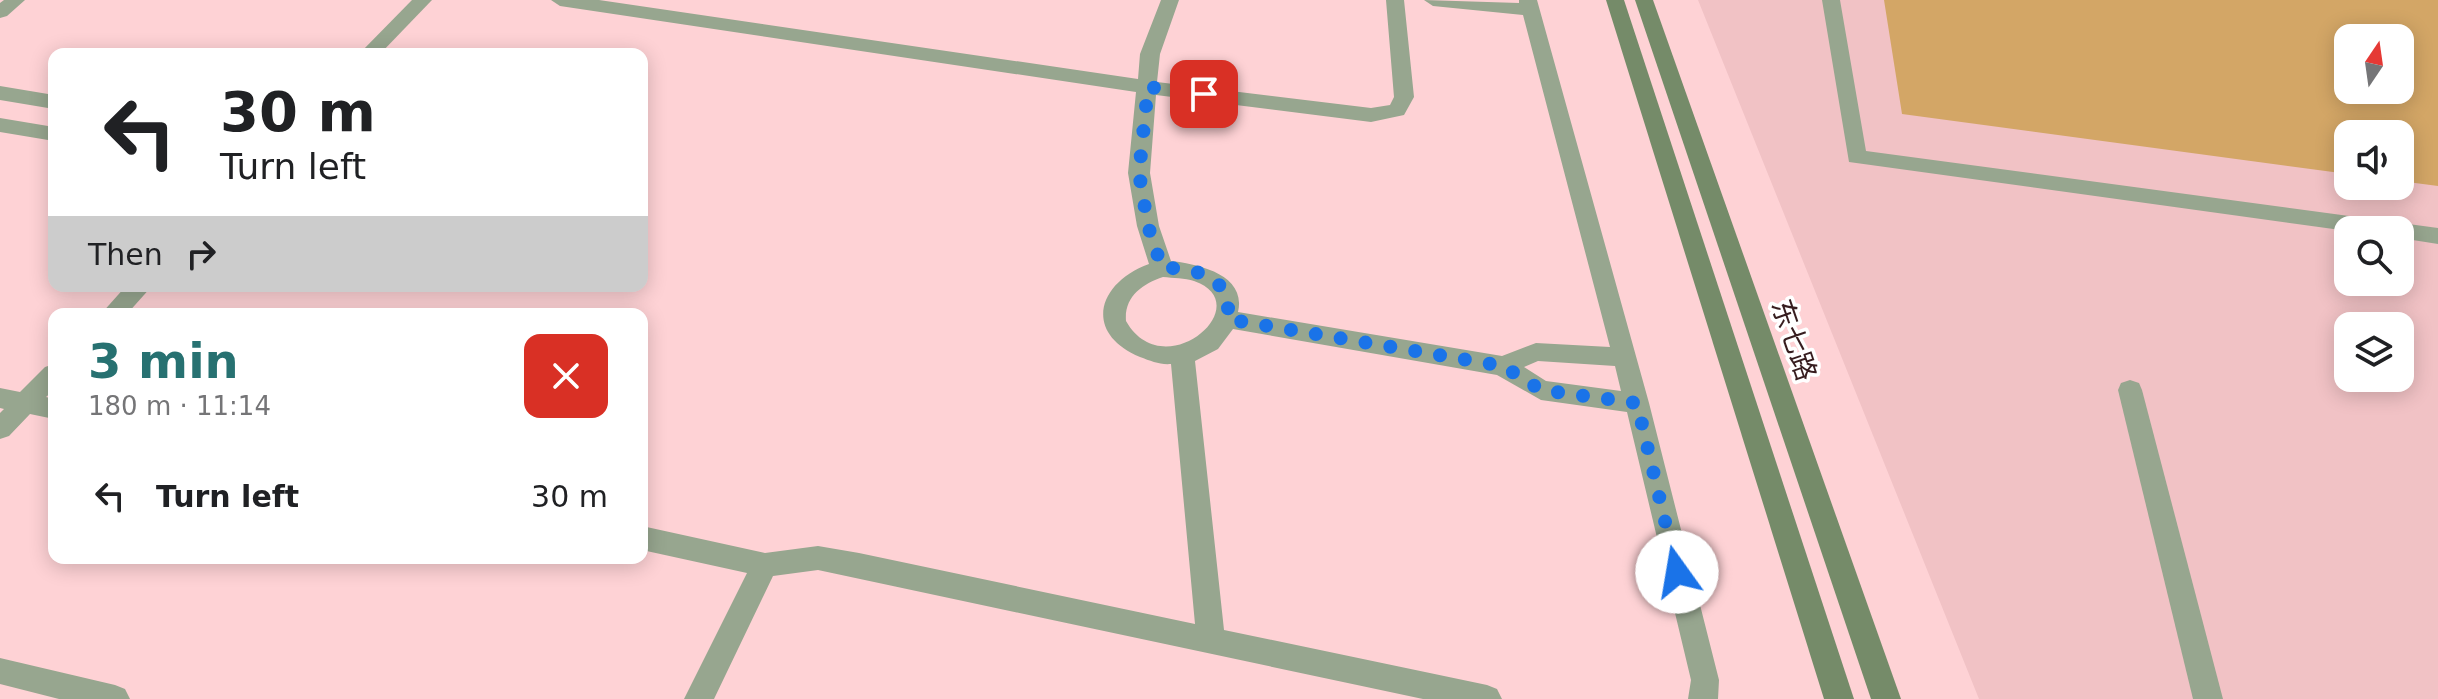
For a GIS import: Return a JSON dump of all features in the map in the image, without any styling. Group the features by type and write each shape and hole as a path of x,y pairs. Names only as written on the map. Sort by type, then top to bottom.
{"main road":[{"path":"1615,0 1839,699"},
{"name":"东七路","path":"1644,0 1886,699"}],"street":[{"path":"0,12 16,0"},
{"path":"375,48 423,0"},
{"path":"560,0 1148,87 1371,115 1397,110 1404,97 1395,0"},
{"path":"1162,268 1148,226 1139,173 1150,54 1170,0"},
{"path":"1433,0 1529,5 1637,403 1705,680 1703,699"},
{"path":"1831,0 1856,157 2334,221"},
{"path":"0,93 48,101"},
{"path":"0,125 48,133"},
{"path":"2414,232 2438,236"},
{"path":"1162,268 1182,268 1200,272 1216,281 1230,306 1227,319 1216,338 1201,348 1182,354 1160,354 1141,349 1126,339 1116,325 1113,310 1118,295 1128,282 1162,268"},
{"path":"119,308 134,292"},
{"path":"1227,319 1503,366 1541,390 1637,403"},
{"path":"1503,366 1536,352 1624,357"},
{"path":"1182,354 1211,641"},
{"path":"0,429 48,380"},
{"path":"2130,390 2208,699"},
{"path":"0,398 48,408"},
{"path":"648,539 765,565 818,558 859,565 1487,699"},
{"path":"699,699 765,565"},
{"path":"0,671 115,699"}],"shaded area":[{"path":"1698,0 2438,0 2438,699 1979,699"}],"building":[{"path":"1884,0 2438,0 2438,186 2414,183 2414,120 2334,120 2334,172 1902,114"}],"route":[{"path":"1204,94 1148,87 1139,173 1148,226 1162,268 1200,272 1216,281 1230,306 1227,319 1503,366 1541,390 1637,403 1677,572"}]}
